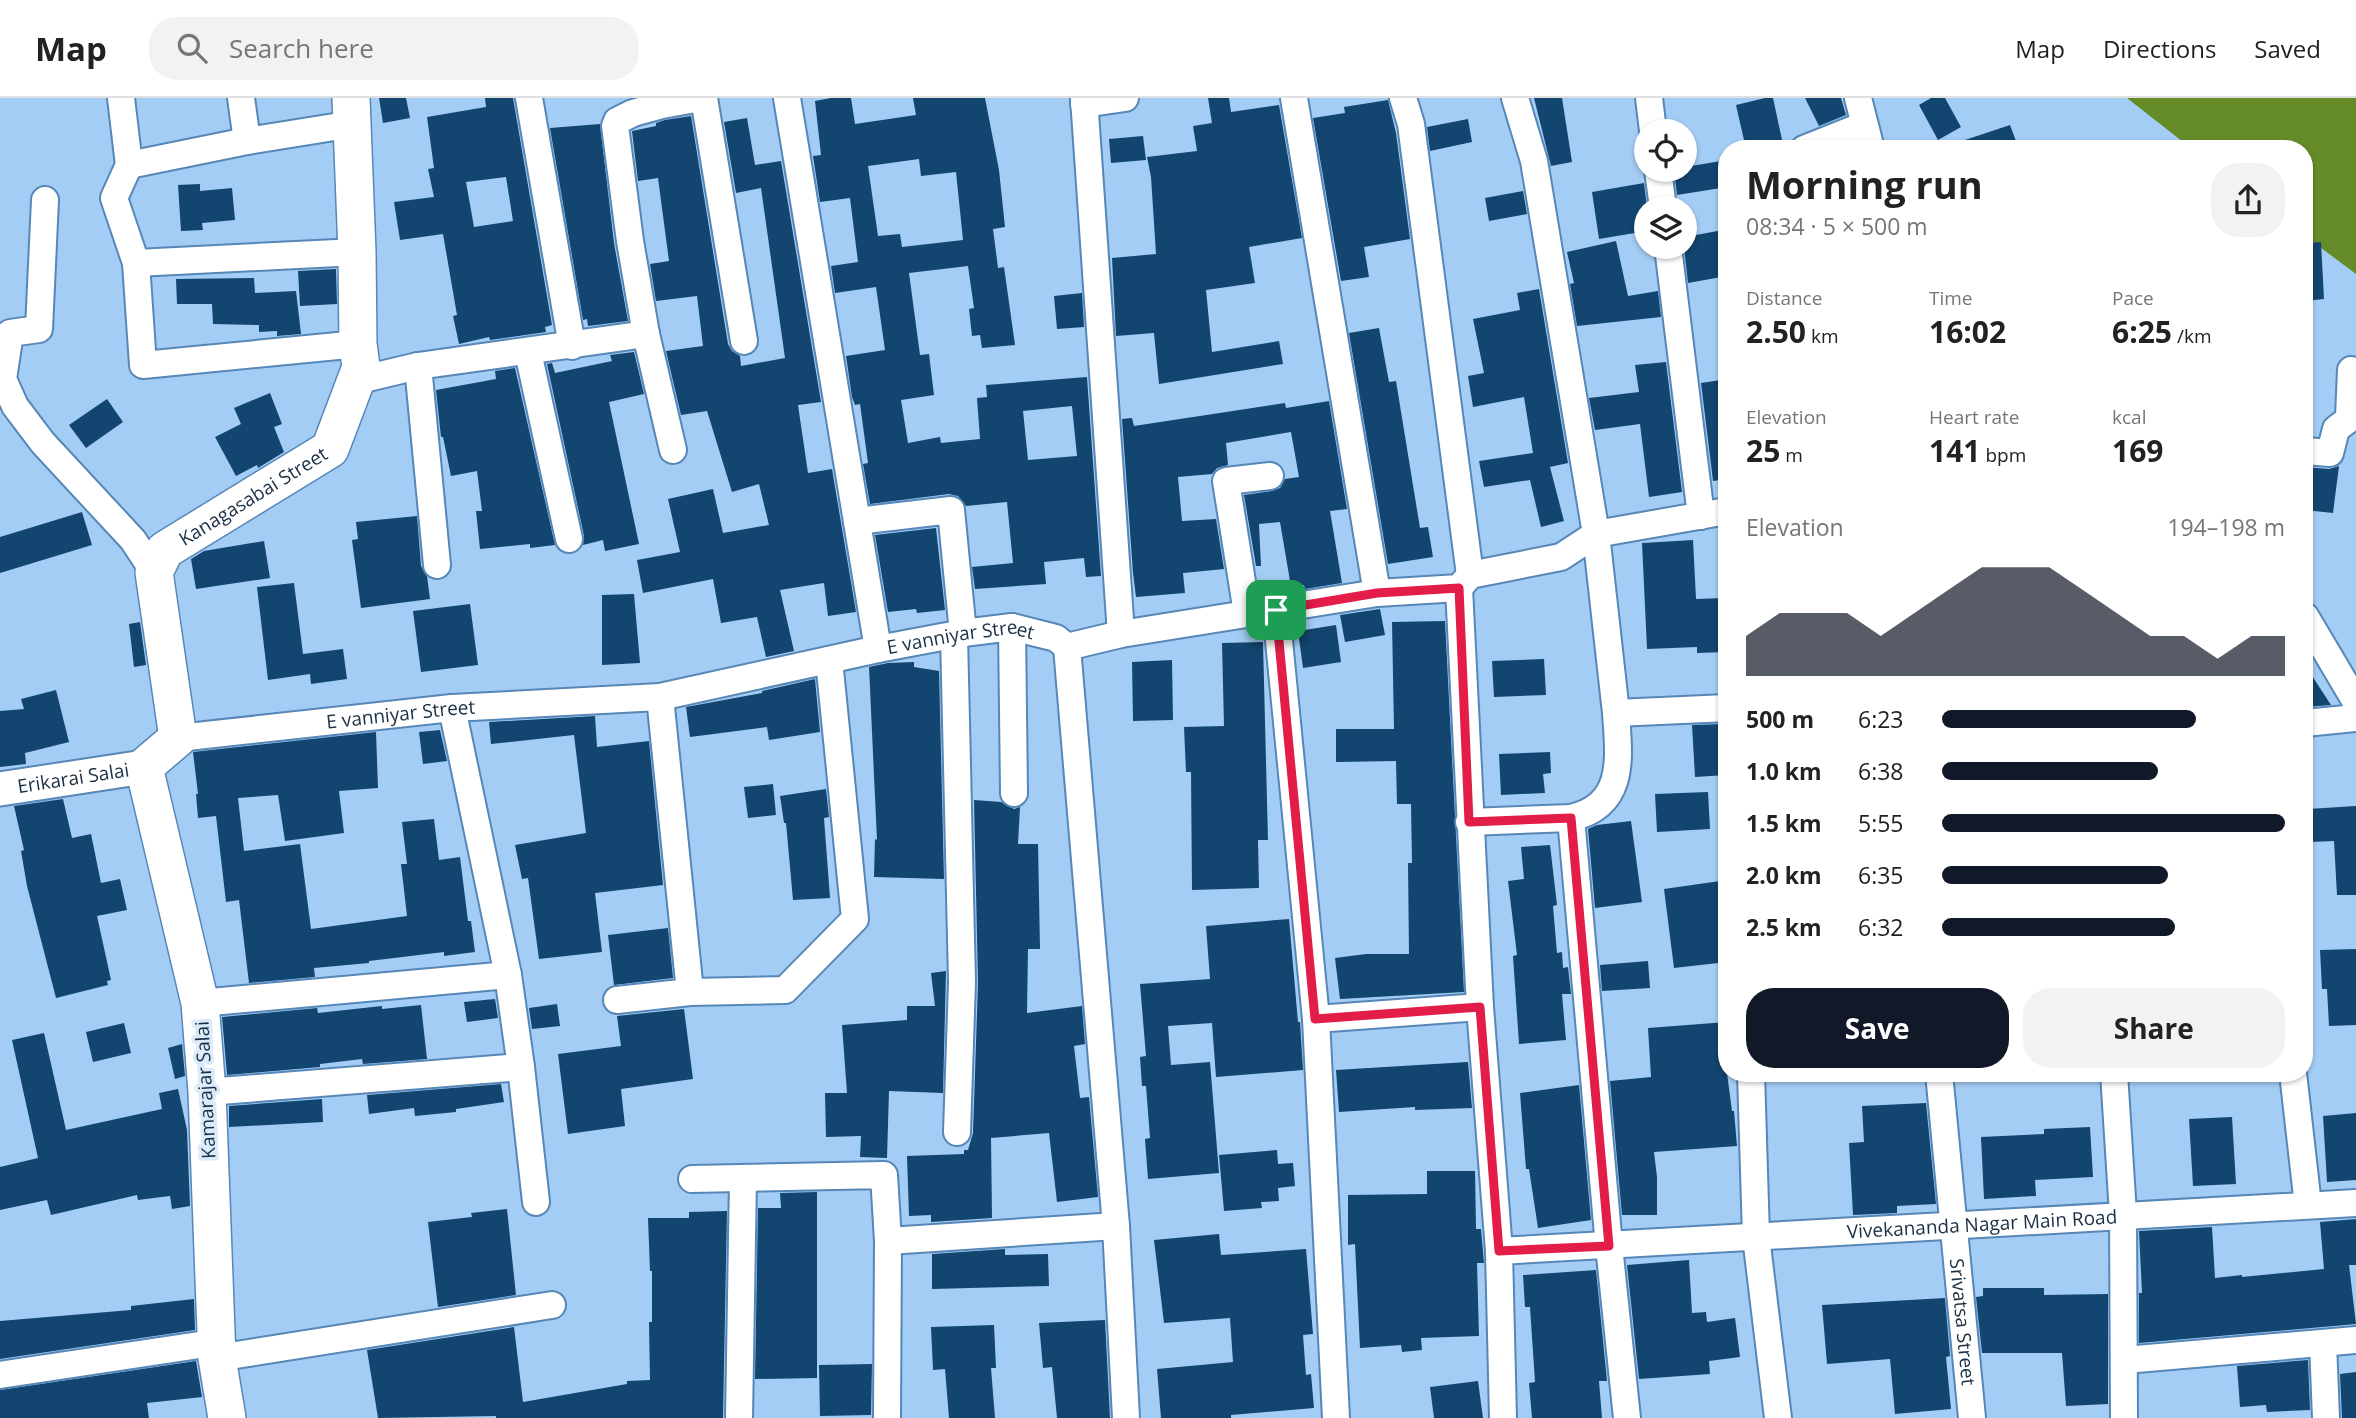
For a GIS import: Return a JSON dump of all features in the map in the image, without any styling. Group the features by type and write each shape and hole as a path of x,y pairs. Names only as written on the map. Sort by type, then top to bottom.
{"main road":[{"name":"Kanagasabai Street","path":"154,572 165,550 330,449 361,367 358,344 352,111"},
{"path":"145,767 178,738 154,572"},
{"name":"Kamarajar Salai","path":"145,767 200,1003 207,1092 217,1352 227,1418"}],"street":[{"path":"121,98 129,165 114,198 136,263 142,365 358,344"},
{"path":"241,98 247,141"},
{"path":"529,98 572,346"},
{"path":"673,450 646,334 615,126 617,121 633,113 702,98 744,341"},
{"path":"787,98 878,649"},
{"path":"1121,634 1084,101 1125,98"},
{"path":"1294,98 1377,593"},
{"path":"1404,98 1411,124 1465,582 1469,822 1499,1251 1503,1418"},
{"path":"1469,822 1571,818 1587,814 1605,801 1617,777 1616,713 1596,534 1534,161 1515,98"},
{"path":"1649,98 1652,119"},
{"path":"1858,98 1867,137"},
{"path":"129,165 247,141 352,111"},
{"path":"45,200 40,328 10,332 3,379 24,421 133,540 154,572"},
{"path":"136,263 357,253"},
{"path":"1669,259 1701,516"},
{"path":"355,381 418,366 646,334"},
{"path":"528,352 569,539"},
{"path":"418,366 437,565"},
{"path":"2313,452 2330,453 2336,429 2353,415 2351,370"},
{"path":"1247,613 1226,481 1270,475"},
{"path":"857,521 951,510 958,634 962,982 957,1132"},
{"path":"1126,1418 1116,1226 1067,647 1121,634 1247,613 1465,582 1561,557 1596,534 1718,513"},
{"path":"1276,610 1315,1019 1336,1418"},
{"path":"1012,627 1014,793"},
{"name":"E vanniyar Street","path":"178,738 452,708 660,698 878,649 1012,627 1056,638 1067,647"},
{"path":"2313,629 2356,702"},
{"path":"617,1000 690,992 785,990 855,919 829,660"},
{"path":"660,698 690,992"},
{"path":"452,708 508,975 536,1202"},
{"path":"1616,713 1718,708"},
{"path":"2313,722 2356,718"},
{"name":"Erikarai Salai","path":"0,789 145,767"},
{"path":"1571,818 1627,1418"},
{"path":"200,1003 508,975"},
{"path":"1315,1019 1480,1007"},
{"path":"207,1092 521,1067"},
{"path":"1751,1082 1756,1237 1778,1418"},
{"name":"Srivatsa Street","path":"1940,1082 1972,1418"},
{"path":"2114,1082 2123,1214 2124,1418"},
{"path":"2295,1082 2308,1205"},
{"path":"692,1179 884,1175 888,1241 887,1418"},
{"path":"738,1418 743,1178"},
{"name":"Vivekananda Nagar Main Road","path":"1499,1251 2356,1202"},
{"path":"888,1241 1116,1226"},
{"path":"0,1375 206,1344 217,1352 552,1305"},
{"path":"2125,1360 2356,1340"},
{"path":"2323,1343 2326,1418"}],"shaded area":[{"path":"2127,98 2356,98 2356,274 2313,242 2313,140 2181,140"}],"building":[{"path":"379,98 406,98 410,118 383,123"},
{"path":"485,98 513,98 552,325 545,327 546,332 490,340 489,337 459,344 453,316 457,315 443,234 400,240 394,202 434,197 428,169 434,168 427,117 486,107","holes":["506,177 513,221 474,227 466,182"]},
{"path":"851,98 855,124 916,115 913,98 985,98 999,170 1005,227 993,229 998,268 1004,267 1015,345 982,348 980,335 972,336 969,309 974,308 968,266 909,273 920,355 929,354 934,395 901,400 908,443 940,437 941,443 980,439 977,398 987,397 986,385 1087,377 1101,576 1086,577 1084,558 1044,562 1046,584 975,589 972,567 1013,563 1007,502 966,506 958,496 949,494 870,504 863,464 868,463 860,404 855,405 852,397 846,356 885,350 876,287 835,293 831,266 858,262 850,198 820,202 813,156 821,155 815,101","holes":["919,159 921,176 956,172 963,240 902,247 900,234 878,236 868,166","1072,406 1077,456 1028,460 1023,411"]},
{"path":"1208,98 1229,98 1231,112 1279,105 1302,238 1249,247 1255,283 1206,290 1212,352 1279,341 1283,364 1159,384 1154,333 1116,336 1112,258 1156,254 1151,177 1147,157 1197,151 1193,126 1212,123"},
{"path":"1534,98 1562,98 1572,162 1551,166"},
{"path":"1773,98 1782,140 1744,140 1736,105"},
{"path":"1805,98 1841,98 1846,115 1819,126"},
{"path":"1931,98 1945,98 1961,127 1938,140 1919,105"},
{"path":"1388,100 1396,133 1410,239 1364,247 1369,277 1341,281 1313,118 1345,113 1344,107"},
{"path":"691,116 728,344 732,351 740,356 741,366 785,358 761,188 736,193 724,122 747,118 755,165 781,161 821,402 798,405 808,473 832,469 856,612 828,616 824,583 780,590 794,651 766,657 757,617 721,623 713,579 643,593 637,560 680,552 668,499 713,489 723,533 769,525 759,484 732,492 707,411 681,415 666,351 703,346 697,296 656,301 650,264 669,261 658,178 638,181 632,131 656,126 656,123 665,120"},
{"path":"1468,119 1472,142 1430,151 1427,127"},
{"path":"600,124 614,243 628,321 588,326 587,319 583,320 550,128"},
{"path":"2010,125 2016,140 1965,140"},
{"path":"1143,136 1146,160 1111,163 1109,139"},
{"path":"1718,162 1718,188 1677,195 1675,182 1697,182 1697,165"},
{"path":"1644,183 1646,196 1634,196 1634,233 1599,239 1592,192"},
{"path":"200,184 200,191 232,188 235,220 202,223 203,230 181,231 178,185"},
{"path":"1523,191 1527,214 1489,221 1485,198"},
{"path":"1718,231 1718,278 1688,283 1685,259 1697,259 1697,235"},
{"path":"1616,241 1628,296 1658,291 1661,317 1577,326 1570,284 1574,283 1567,252"},
{"path":"2313,242 2321,242 2324,299 2313,300"},
{"path":"336,269 337,304 300,306 298,271"},
{"path":"254,278 255,293 296,291 301,334 277,336 277,331 259,332 259,325 213,324 212,304 177,304 176,279"},
{"path":"1539,289 1568,463 1550,467 1564,521 1541,527 1530,480 1484,487 1479,461 1533,453 1524,397 1473,407 1468,376 1484,373 1473,319 1520,310 1517,293"},
{"path":"1082,293 1084,327 1057,329 1054,296"},
{"path":"1379,328 1389,382 1396,381 1420,528 1428,527 1433,557 1388,564 1349,333"},
{"path":"634,352 644,394 609,402 639,544 605,551 603,540 583,545 584,536 547,364 552,363 555,373 612,361 610,355"},
{"path":"1666,362 1682,492 1649,497 1640,424 1595,430 1589,398 1639,392 1635,365"},
{"path":"515,368 555,545 530,548 530,544 480,549 476,511 482,511 477,471 451,476 441,437 436,390 496,379 495,371"},
{"path":"1718,380 1718,480 1713,481 1701,383"},
{"path":"270,393 282,424 274,427 284,452 258,468 257,465 236,476 215,437 241,424 234,408"},
{"path":"107,399 123,422 86,448 69,425"},
{"path":"1329,401 1347,509 1330,511 1342,583 1305,589 1304,585 1291,587 1280,522 1259,524 1261,566 1256,566 1244,495 1272,491 1280,488 1285,479 1299,477 1291,432 1226,443 1228,465 1217,468 1212,474 1178,477 1182,521 1216,519 1224,569 1183,573 1185,593 1136,597 1122,419 1132,418 1134,426 1285,403 1286,408"},
{"path":"2339,466 2333,513 2313,511 2313,468 2329,469"},
{"path":"82,512 92,545 0,573 0,537"},
{"path":"417,516 421,566 427,576 430,599 361,608 352,540 358,539 356,522"},
{"path":"936,528 945,610 888,612 875,535"},
{"path":"1693,540 1696,599 1718,598 1718,652 1697,653 1697,647 1647,649 1642,543"},
{"path":"264,541 270,578 196,589 191,559 204,551"},
{"path":"294,583 303,654 343,649 347,679 311,684 310,674 268,680 257,587"},
{"path":"634,594 640,663 602,665 602,595"},
{"path":"470,604 478,665 421,672 413,611"},
{"path":"1380,609 1385,635 1345,642 1340,615"},
{"path":"1445,621 1464,992 1340,999 1335,958 1366,954 1409,954 1408,863 1412,863 1411,804 1397,804 1396,761 1336,762 1336,729 1394,729 1392,622"},
{"path":"140,622 146,665 134,667 129,624"},
{"path":"1336,625 1341,662 1303,668 1298,631"},
{"path":"1263,642 1268,840 1258,840 1259,888 1192,890 1191,772 1186,772 1184,727 1224,726 1222,643"},
{"path":"1544,659 1546,695 1494,697 1492,661"},
{"path":"1172,660 1173,720 1133,721 1132,662"},
{"path":"914,662 914,667 939,671 944,879 874,877 875,839 877,840 869,667"},
{"path":"2313,677 2331,705 2313,706"},
{"path":"815,679 820,732 769,740 767,727 690,737 686,707 762,693"},
{"path":"56,690 69,742 25,753 26,764 0,767 0,711 24,709 21,699"},
{"path":"595,716 597,747 649,741 663,885 595,893 602,952 539,959 528,878 522,879 515,845 586,833 574,735 491,744 489,722"},
{"path":"1718,724 1718,776 1695,777 1692,725"},
{"path":"440,730 447,761 423,764 419,732"},
{"path":"376,732 378,788 339,791 344,833 285,841 278,795 238,798 244,851 300,844 311,929 407,916 401,864 407,864 402,822 434,819 439,860 460,857 475,952 444,956 444,952 314,968 315,977 249,983 239,900 226,902 216,816 198,818 193,752"},
{"path":"1550,752 1551,773 1543,774 1545,793 1501,795 1499,754"},
{"path":"773,784 776,815 748,818 744,787"},
{"path":"826,789 829,817 824,818 830,898 793,900 786,823 780,796"},
{"path":"1708,792 1710,829 1657,832 1655,794"},
{"path":"63,799 72,838 91,834 101,883 120,879 127,910 97,916 111,980 107,981 108,985 56,998 27,886 21,851 24,850 14,806"},
{"path":"974,800 1001,802 1014,809 1020,807 1018,844 1038,844 1040,949 1028,949 1027,1013 1082,1006 1085,1044 1074,1046 1080,1098 1089,1097 1098,1197 1057,1202 1049,1133 991,1138 992,1218 931,1222 931,1215 909,1216 907,1156 964,1154 964,1150 968,1150 973,1133 978,983"},
{"path":"2356,806 2356,895 2337,895 2334,841 2313,842 2313,809"},
{"path":"1631,821 1642,902 1595,908 1588,829 1597,825"},
{"path":"1550,845 1557,905 1553,906 1557,953 1562,952 1563,968 1568,967 1571,994 1562,994 1566,1040 1519,1044 1513,956 1517,955 1508,881 1524,879 1521,847"},
{"path":"1718,881 1718,963 1674,968 1664,889"},
{"path":"1289,919 1303,1070 1216,1077 1212,1023 1168,1026 1171,1065 1210,1062 1219,1173 1148,1179 1145,1139 1150,1138 1146,1086 1142,1086 1140,1057 1146,1056 1140,984 1210,979 1206,926"},
{"path":"668,928 673,978 614,985 608,935"},
{"path":"2356,949 2356,1025 2329,1026 2327,989 2322,989 2320,950"},
{"path":"1648,961 1650,988 1602,991 1600,965"},
{"path":"946,971 943,1093 889,1091 887,1158 860,1157 861,1136 826,1137 825,1093 847,1093 842,1025 907,1020 907,1006 935,1006 931,973"},
{"path":"495,999 498,1018 467,1022 464,1002"},
{"path":"557,1004 560,1026 532,1029 529,1008"},
{"path":"421,1005 427,1059 363,1064 362,1059 320,1064 320,1067 227,1075 222,1017 317,1008 318,1013"},
{"path":"684,1009 693,1079 621,1089 625,1126 568,1134 558,1054 621,1046 617,1016"},
{"path":"124,1023 131,1053 93,1062 86,1032"},
{"path":"1718,1023 1718,1082 1728,1082 1737,1146 1654,1152 1657,1215 1622,1215 1610,1081 1651,1077 1648,1028"},
{"path":"44,1033 66,1130 162,1109 159,1093 178,1089 187,1130 190,1206 172,1209 170,1196 138,1200 137,1195 51,1215 47,1200 0,1210 0,1167 38,1158 12,1040"},
{"path":"182,1044 185,1076 175,1079 168,1048"},
{"path":"1468,1062 1472,1108 1415,1110 1415,1107 1339,1112 1336,1070"},
{"path":"501,1084 504,1102 456,1109 456,1112 415,1116 414,1108 369,1114 367,1095"},
{"path":"1579,1085 1591,1220 1538,1228 1529,1169 1526,1169 1520,1093"},
{"path":"322,1099 323,1122 229,1127 229,1106"},
{"path":"1926,1103 1936,1204 1897,1206 1897,1213 1853,1215 1849,1143 1864,1142 1862,1106"},
{"path":"2356,1113 2356,1180 2327,1182 2323,1116"},
{"path":"2232,1117 2236,1184 2193,1186 2189,1119"},
{"path":"2090,1127 2093,1177 2035,1180 2036,1196 1984,1199 1981,1137 2044,1134 2044,1129"},
{"path":"1277,1150 1278,1164 1293,1163 1295,1186 1278,1188 1279,1201 1261,1202 1262,1208 1224,1211 1219,1155"},
{"path":"1427,1171 1475,1171 1476,1229 1481,1229 1484,1263 1477,1263 1479,1336 1421,1338 1422,1350 1402,1352 1401,1345 1360,1348 1355,1244 1348,1245 1348,1195 1427,1194"},
{"path":"817,1192 817,1378 755,1379 758,1208 781,1208 780,1193"},
{"path":"507,1209 516,1295 438,1307 428,1222 472,1217 471,1213"},
{"path":"727,1211 723,1418 378,1418 367,1350 514,1327 523,1402 627,1384 627,1381 650,1380 652,1271 648,1218 689,1218 689,1212"},
{"path":"2356,1219 2356,1265 2349,1265 2356,1324 2139,1343 2139,1293 2142,1293 2139,1231 2212,1227 2215,1278 2242,1277 2324,1269 2320,1222"},
{"path":"1219,1234 1221,1255 1306,1249 1313,1334 1303,1335 1306,1375 1311,1374 1314,1408 1231,1415 1231,1418 1161,1418 1157,1369 1233,1362 1230,1318 1164,1323 1154,1240"},
{"path":"1005,1249 1005,1255 1048,1254 1049,1286 932,1289 932,1254"},
{"path":"1689,1260 1692,1313 1706,1312 1707,1322 1735,1318 1740,1357 1709,1361 1710,1374 1639,1379 1627,1265"},
{"path":"1596,1270 1607,1381 1599,1381 1602,1418 1532,1418 1529,1383 1535,1382 1530,1307 1525,1307 1523,1275"},
{"path":"1983,1288 2044,1288 2044,1295 2108,1294 2108,1404 2066,1406 2062,1353 1982,1353 1976,1297 1983,1296"},
{"path":"1945,1298 1950,1356 1946,1357 1951,1409 1895,1414 1890,1359 1827,1364 1822,1305"},
{"path":"194,1299 195,1330 0,1359 0,1321 131,1310 131,1306"},
{"path":"1105,1320 1110,1418 1057,1418 1052,1367 1043,1368 1039,1323"},
{"path":"994,1325 996,1368 991,1368 995,1418 949,1418 945,1369 933,1370 931,1327"},
{"path":"2308,1360 2310,1410 2267,1412 2266,1405 2240,1407 2237,1366"},
{"path":"196,1361 202,1397 147,1403 149,1418 0,1418 0,1390"},
{"path":"872,1364 871,1415 820,1416 819,1365"},
{"path":"2356,1372 2356,1418 2342,1418 2340,1374"},
{"path":"1478,1381 1483,1418 1434,1418 1430,1387"}],"route":[{"path":"1459,588 1469,822 1571,818 1609,1246 1499,1251 1480,1007 1315,1019 1276,610 1377,593 1459,588"}]}
